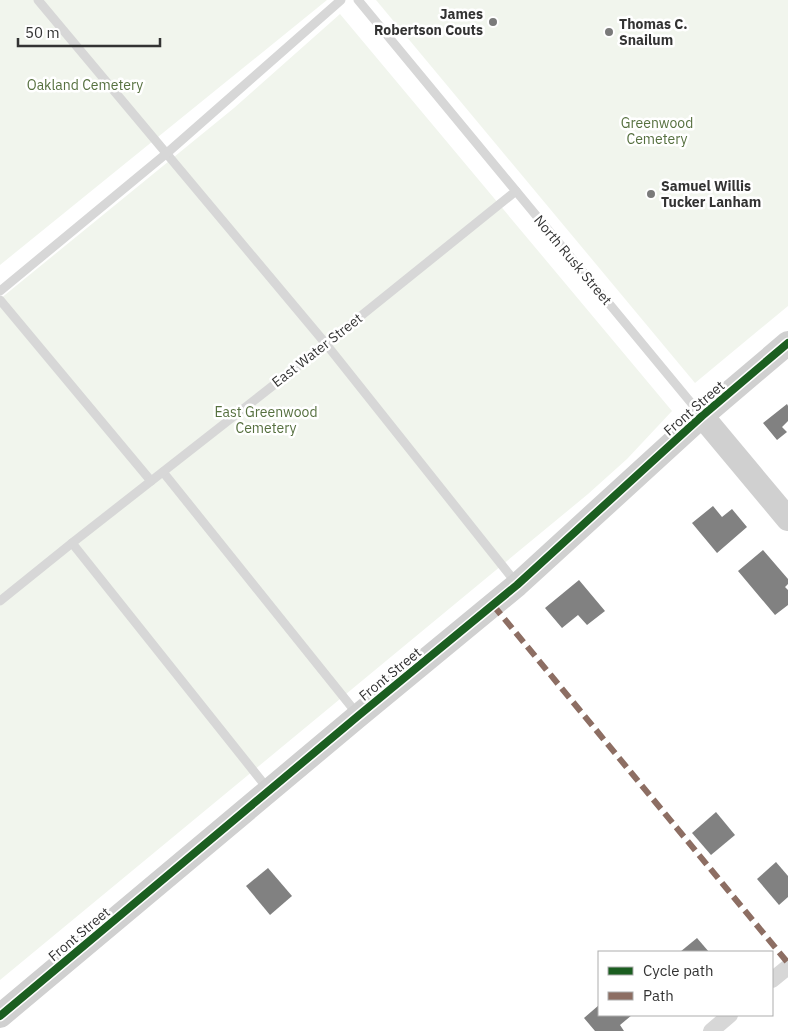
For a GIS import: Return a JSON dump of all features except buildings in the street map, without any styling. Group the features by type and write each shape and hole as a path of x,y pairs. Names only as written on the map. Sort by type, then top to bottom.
{"street":[{"name":"Front Street","path":"0,1016 518,584 702,416 788,343"},
{"name":"North Rusk Street","path":"702,416 788,519"},
{"path":"773,979 788,967"},
{"path":"711,1031 729,1016"}],"lane":[{"path":"38,0 326,344 518,584"},
{"path":"0,292 167,153 341,0"},
{"name":"North Rusk Street","path":"358,0 702,416"},
{"name":"East Water Street","path":"0,601 516,192"},
{"path":"0,300 151,481"},
{"path":"162,472 358,716"},
{"path":"72,543 270,791"}],"green space":[{"name":"Oakland Cemetery","path":"0,0 327,0 0,265"},
{"name":"Greenwood Cemetery","path":"376,0 788,0 788,306 695,383"},
{"name":"East Greenwood Cemetery","path":"340,14 672,411 627,459 588,494 0,980 0,299 234,108"}],"marked path":[{"path":"493,605 788,963"}],"cycle path":[{"path":"0,1016 517,585 702,416 788,343"}],"place":[{"name":"James Robertson Couts","path":"493,22"},
{"name":"Thomas C. Snailum","path":"609,32"},
{"name":"Samuel Willis Tucker Lanham","path":"651,194"}]}
